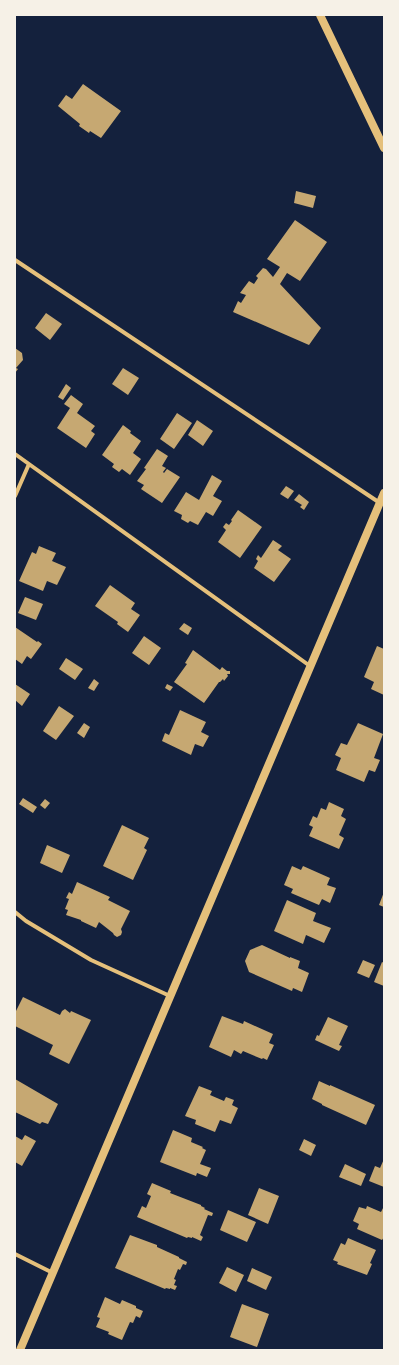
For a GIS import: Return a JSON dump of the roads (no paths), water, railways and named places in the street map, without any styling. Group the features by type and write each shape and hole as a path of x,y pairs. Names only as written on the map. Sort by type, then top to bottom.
{"main road":[{"path":"320,15 384,148"},
{"path":"20,1350 384,492"}],"street":[{"path":"15,260 380,503"},
{"path":"15,454 311,666"},
{"path":"15,496 29,464"},
{"path":"15,912 26,921 91,960 170,996"},
{"path":"15,1254 53,1273"}]}
